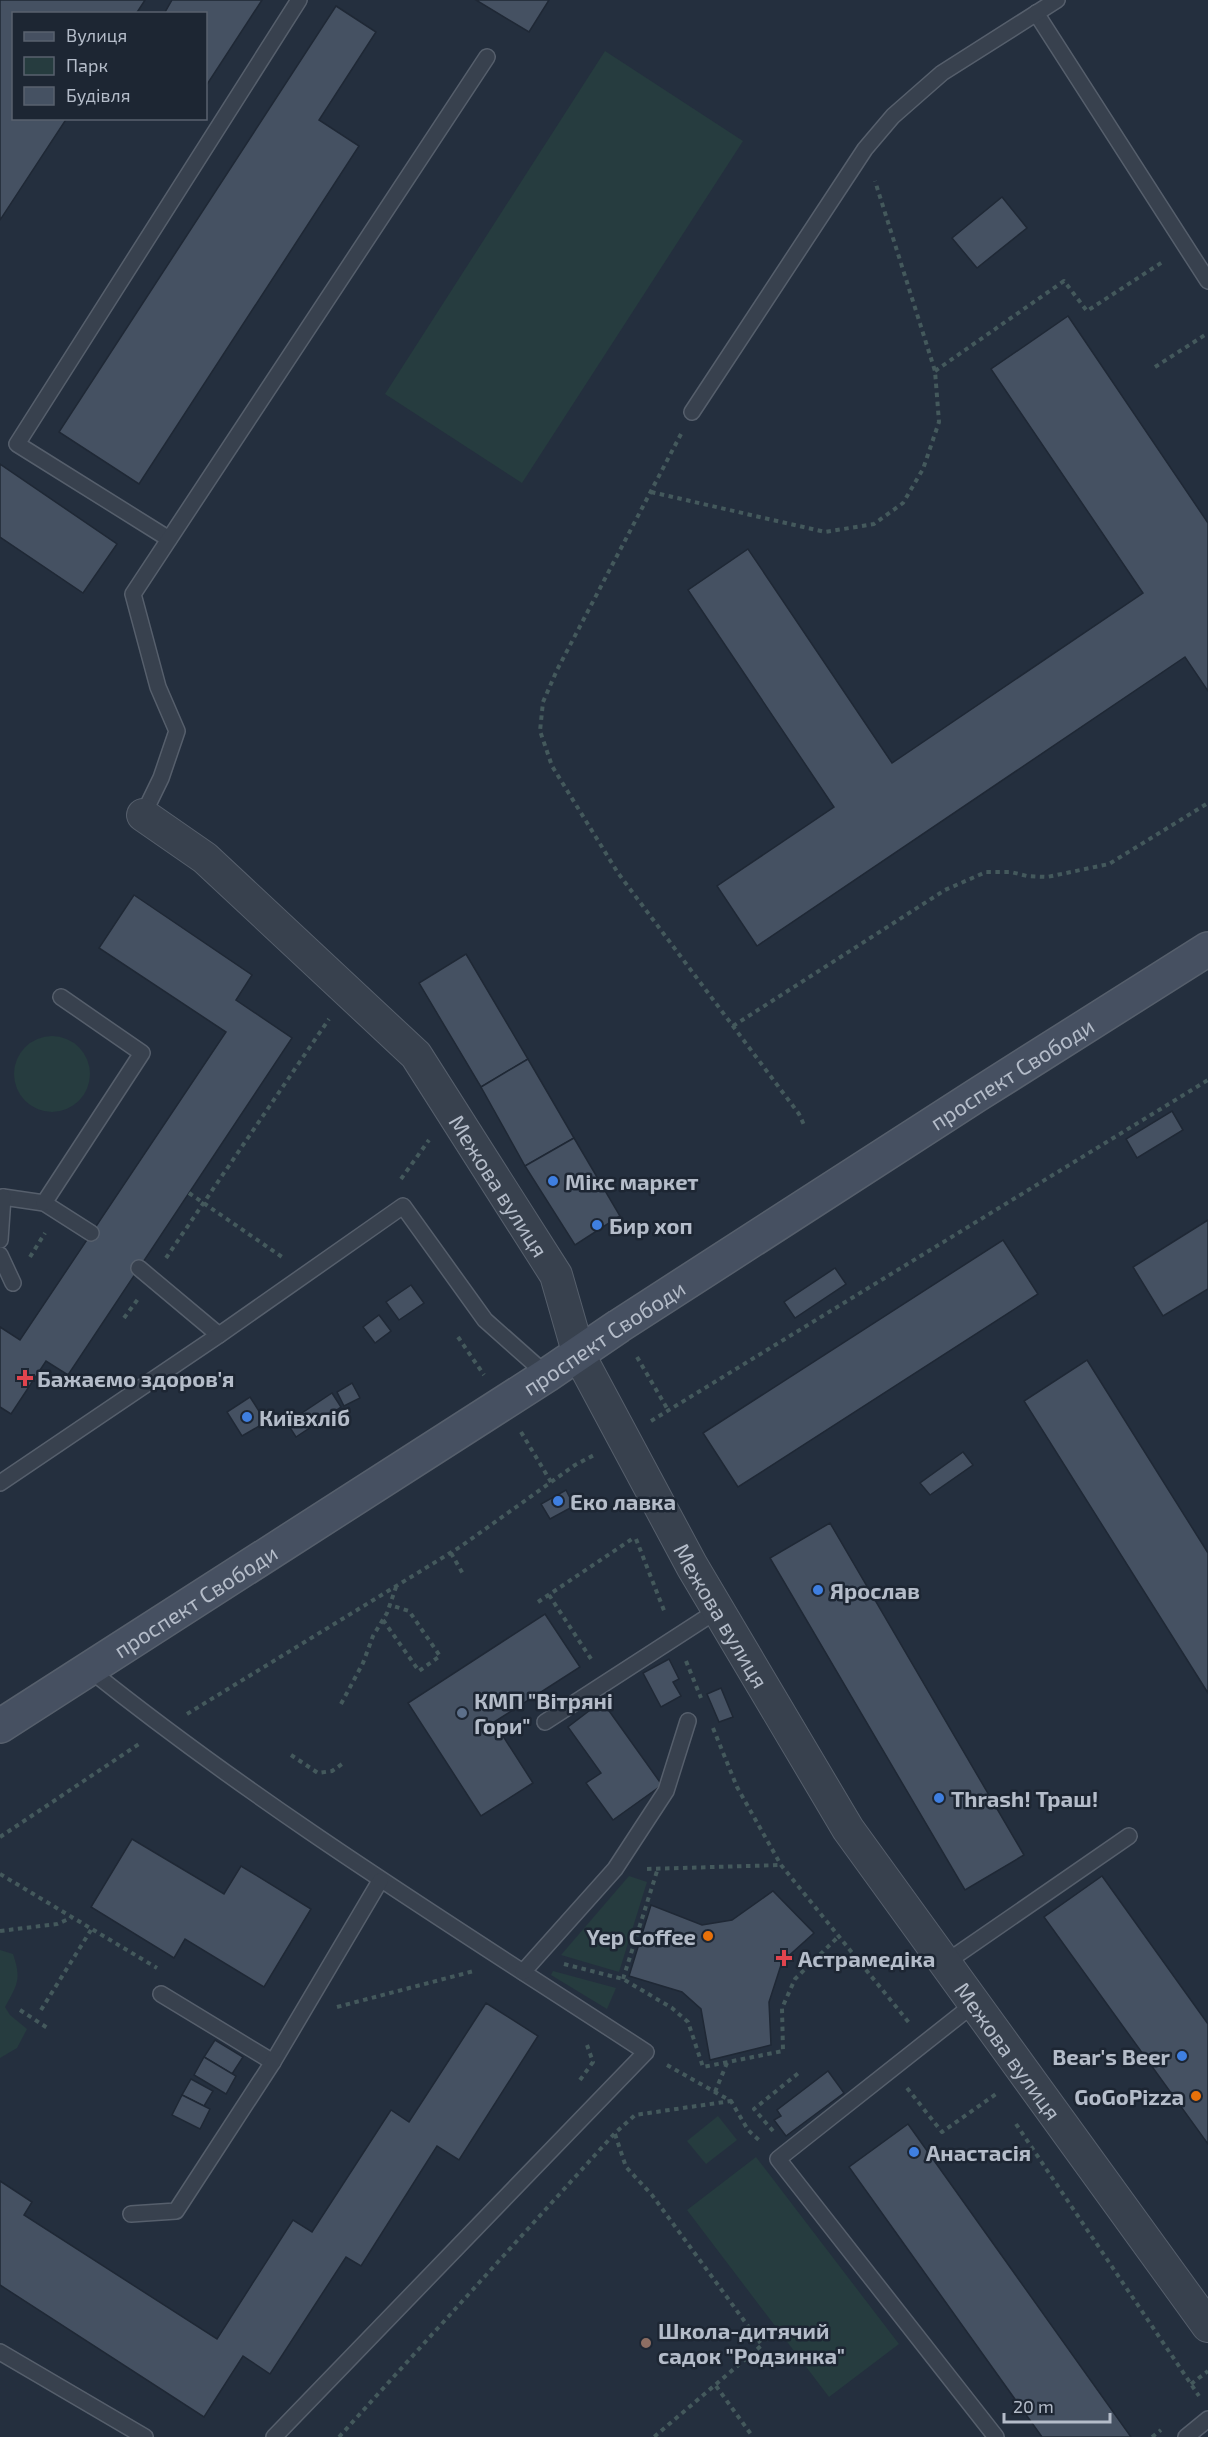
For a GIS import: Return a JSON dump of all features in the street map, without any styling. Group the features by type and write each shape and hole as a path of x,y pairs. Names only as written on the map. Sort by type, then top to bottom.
{"street":[{"name":"Межова вулиця","path":"143,815 204,858 416,1055 556,1275 579,1355 686,1555 848,1829 1208,2326"},
{"name":"проспект Свободи","path":"0,1726 547,1376 619,1326 967,1101 1208,949"}],"lane":[{"path":"169,540 17,444 299,0"},
{"path":"692,412 865,149 893,117 942,73 1057,0"},
{"path":"1036,13 1208,281"},
{"path":"143,815 161,778 177,731 158,687 133,594 487,57"},
{"path":"44,1203 142,1053 61,997"},
{"path":"0,1240 2,1199 44,1203 91,1233"},
{"path":"0,1483 219,1335 403,1206 485,1320 547,1376"},
{"path":"0,1256 13,1283"},
{"path":"139,1268 219,1335"},
{"path":"545,1722 718,1610"},
{"path":"90,1670 162,1728 380,1881 646,2052 274,2437"},
{"path":"523,1972 615,1869 666,1791 688,1720"},
{"path":"945,1963 1129,1836"},
{"path":"131,2214 176,2211 273,2062 380,1881"},
{"path":"161,1994 273,2062"},
{"path":"975,2004 784,2154 996,2437"},
{"path":"0,2352 145,2437"},
{"path":"1186,2437 1208,2419"}],"path":[{"path":"651,492 825,532 874,524 903,503 923,469 939,422 935,371 865,149"},
{"path":"935,371 1064,281 1087,310 1186,247"},
{"path":"1155,367 1208,333"},
{"path":"692,412 557,670 543,702 540,730 552,766 618,873 799,1114 805,1127"},
{"path":"733,1026 960,882 986,872 998,871 1047,877 1109,864 1208,803"},
{"path":"124,1318 348,991"},
{"path":"648,1424 1208,1080"},
{"path":"401,1179 450,1110"},
{"path":"189,1193 291,1264"},
{"path":"597,1453 602,1464"},
{"path":"0,1837 162,1728 451,1553 575,1465"},
{"path":"630,1527 703,1704"},
{"path":"538,1602 635,1537"},
{"path":"451,1553 463,1574"},
{"path":"341,1704 363,1663 373,1636 390,1605 396,1586"},
{"path":"549,1595 596,1667"},
{"path":"383,1620 419,1671 440,1656 409,1611 390,1605"},
{"path":"712,1724 737,1786 781,1865 925,2043"},
{"path":"291,1755 318,1773 332,1770 345,1762"},
{"path":"646,1869 781,1865"},
{"path":"623,1979 658,1868"},
{"path":"0,1874 108,1940"},
{"path":"0,1931 57,1924 71,1918"},
{"path":"41,2010 92,1930"},
{"path":"557,1962 623,1979 672,2008 688,2022 703,2067 783,2051 782,2008 795,1979 839,1936"},
{"path":"327,2010 480,1969 471,1963"},
{"path":"20,2010 49,2030"},
{"path":"585,2040 593,2062"},
{"path":"646,2052 730,2101 748,2130 784,2154"},
{"path":"715,2092 727,2063"},
{"path":"892,2069 942,2132 996,2094"},
{"path":"784,2154 754,2109 801,2071"},
{"path":"990,2085 1002,2103"},
{"path":"339,2437 615,2133 634,2115 730,2101"},
{"path":"1015,2123 1202,2400"},
{"path":"615,2133 626,2167 652,2196 762,2346 654,2437"},
{"path":"1191,2384 1208,2371"},
{"path":"716,2386 753,2437"}],"green space":[{"path":"605,51 743,141 522,483 385,394"},
{"path":"45,1036 59,1036 73,1042 84,1053 88,1059 90,1074 88,1089 79,1101 67,1110 45,1112 31,1106 20,1095 14,1081 14,1067 20,1053 31,1042"},
{"path":"629,1876 647,1882 619,1972 561,1955"},
{"path":"0,1950 13,1954 18,1976 5,2007 10,2015 27,2029 17,2048 0,2058"},
{"path":"553,1971 616,1988 607,2009 551,1975"},
{"path":"718,2116 737,2140 706,2164 687,2141"},
{"path":"756,2157 899,2344 829,2397 687,2210"}],"building":[{"path":"0,0 145,0 137,12 12,12 12,120 66,120 0,220"},
{"path":"172,0 262,0 207,84 207,12 165,12"},
{"path":"476,0 549,0 529,32"},
{"path":"336,6 376,32 319,120 359,146 139,484 59,432"},
{"path":"1002,197 1027,228 977,268 952,238"},
{"path":"1068,316 1208,523 1208,691 1185,657 757,946 717,886 834,807 688,590 748,549 892,763 1143,593 991,369"},
{"path":"0,464 117,544 83,593 0,537"},
{"path":"134,895 252,975 236,1000 292,1038 68,1375 46,1361 11,1414 0,1407 0,1327 20,1340 226,1032 99,948"},
{"path":"466,954 528,1059 481,1087 419,983"},
{"path":"528,1059 574,1138 525,1166 481,1087"},
{"path":"1172,1111 1183,1130 1137,1158 1126,1139"},
{"path":"574,1138 620,1216 575,1245 525,1166"},
{"path":"1208,1220 1208,1289 1163,1316 1133,1267"},
{"path":"1003,1240 1038,1294 738,1487 703,1433"},
{"path":"835,1268 846,1284 795,1318 784,1302"},
{"path":"411,1285 424,1303 399,1320 386,1302"},
{"path":"379,1315 391,1331 375,1343 363,1327"},
{"path":"1087,1360 1208,1553 1208,1693 1024,1401"},
{"path":"352,1383 360,1398 344,1406 337,1392"},
{"path":"332,1393 341,1407 296,1437 287,1423"},
{"path":"250,1397 266,1422 242,1436 227,1412"},
{"path":"963,1452 973,1465 930,1495 920,1483"},
{"path":"566,1490 574,1506 550,1519 541,1504"},
{"path":"830,1523 1024,1855 965,1890 770,1558"},
{"name":"КМП \"Вітряні Гори\"","path":"545,1614 580,1667 494,1722 533,1783 481,1816 408,1703"},
{"path":"669,1659 679,1679 673,1682 681,1696 661,1707 643,1673"},
{"path":"721,1688 733,1717 719,1722 707,1694"},
{"path":"602,1701 662,1785 613,1820 586,1783 601,1773 568,1727"},
{"path":"132,1839 224,1894 241,1866 311,1909 264,1987 185,1939 174,1958 91,1907"},
{"path":"1102,1876 1208,2024 1208,2144 1044,1917"},
{"path":"773,1891 814,1933 782,1962 769,2002 771,2045 710,2060 701,2009 682,1992 629,1976 651,1905 702,1925 732,1920"},
{"path":"486,2003 538,2036 459,2160 437,2146 361,2266 346,2257 270,2374 243,2356 204,2417 0,2285 0,2181 32,2202 24,2215 217,2339 293,2220 312,2232 391,2110 409,2122"},
{"path":"215,2040 243,2057 232,2074 204,2057"},
{"path":"204,2057 236,2076 226,2094 194,2075"},
{"path":"828,2071 844,2093 786,2136 774,2120 781,2116 777,2110"},
{"path":"191,2079 213,2091 204,2106 182,2095"},
{"path":"182,2095 210,2109 200,2129 172,2115"},
{"path":"908,2124 1131,2437 1042,2437 849,2167"}],"place":[{"name":"Мікс маркет","path":"553,1181"},
{"name":"Бир хоп","path":"597,1225"},
{"name":"Бажаємо здоров'я","path":"25,1378"},
{"name":"Київхліб","path":"247,1417"},
{"name":"Еко лавка","path":"558,1501"},
{"name":"Ярослав","path":"818,1590"},
{"name":"КМП \"Вітряні Гори\"","path":"462,1713"},
{"name":"Thrash! Траш!","path":"939,1798"},
{"name":"Yep Coffee","path":"708,1936"},
{"name":"Астрамедіка","path":"784,1958"},
{"name":"Bear's Beer","path":"1182,2056"},
{"name":"GoGoPizza","path":"1196,2096"},
{"name":"Анастасія","path":"914,2152"},
{"name":"Школа-дитячий садок \"Родзинка\"","path":"646,2343"}]}
